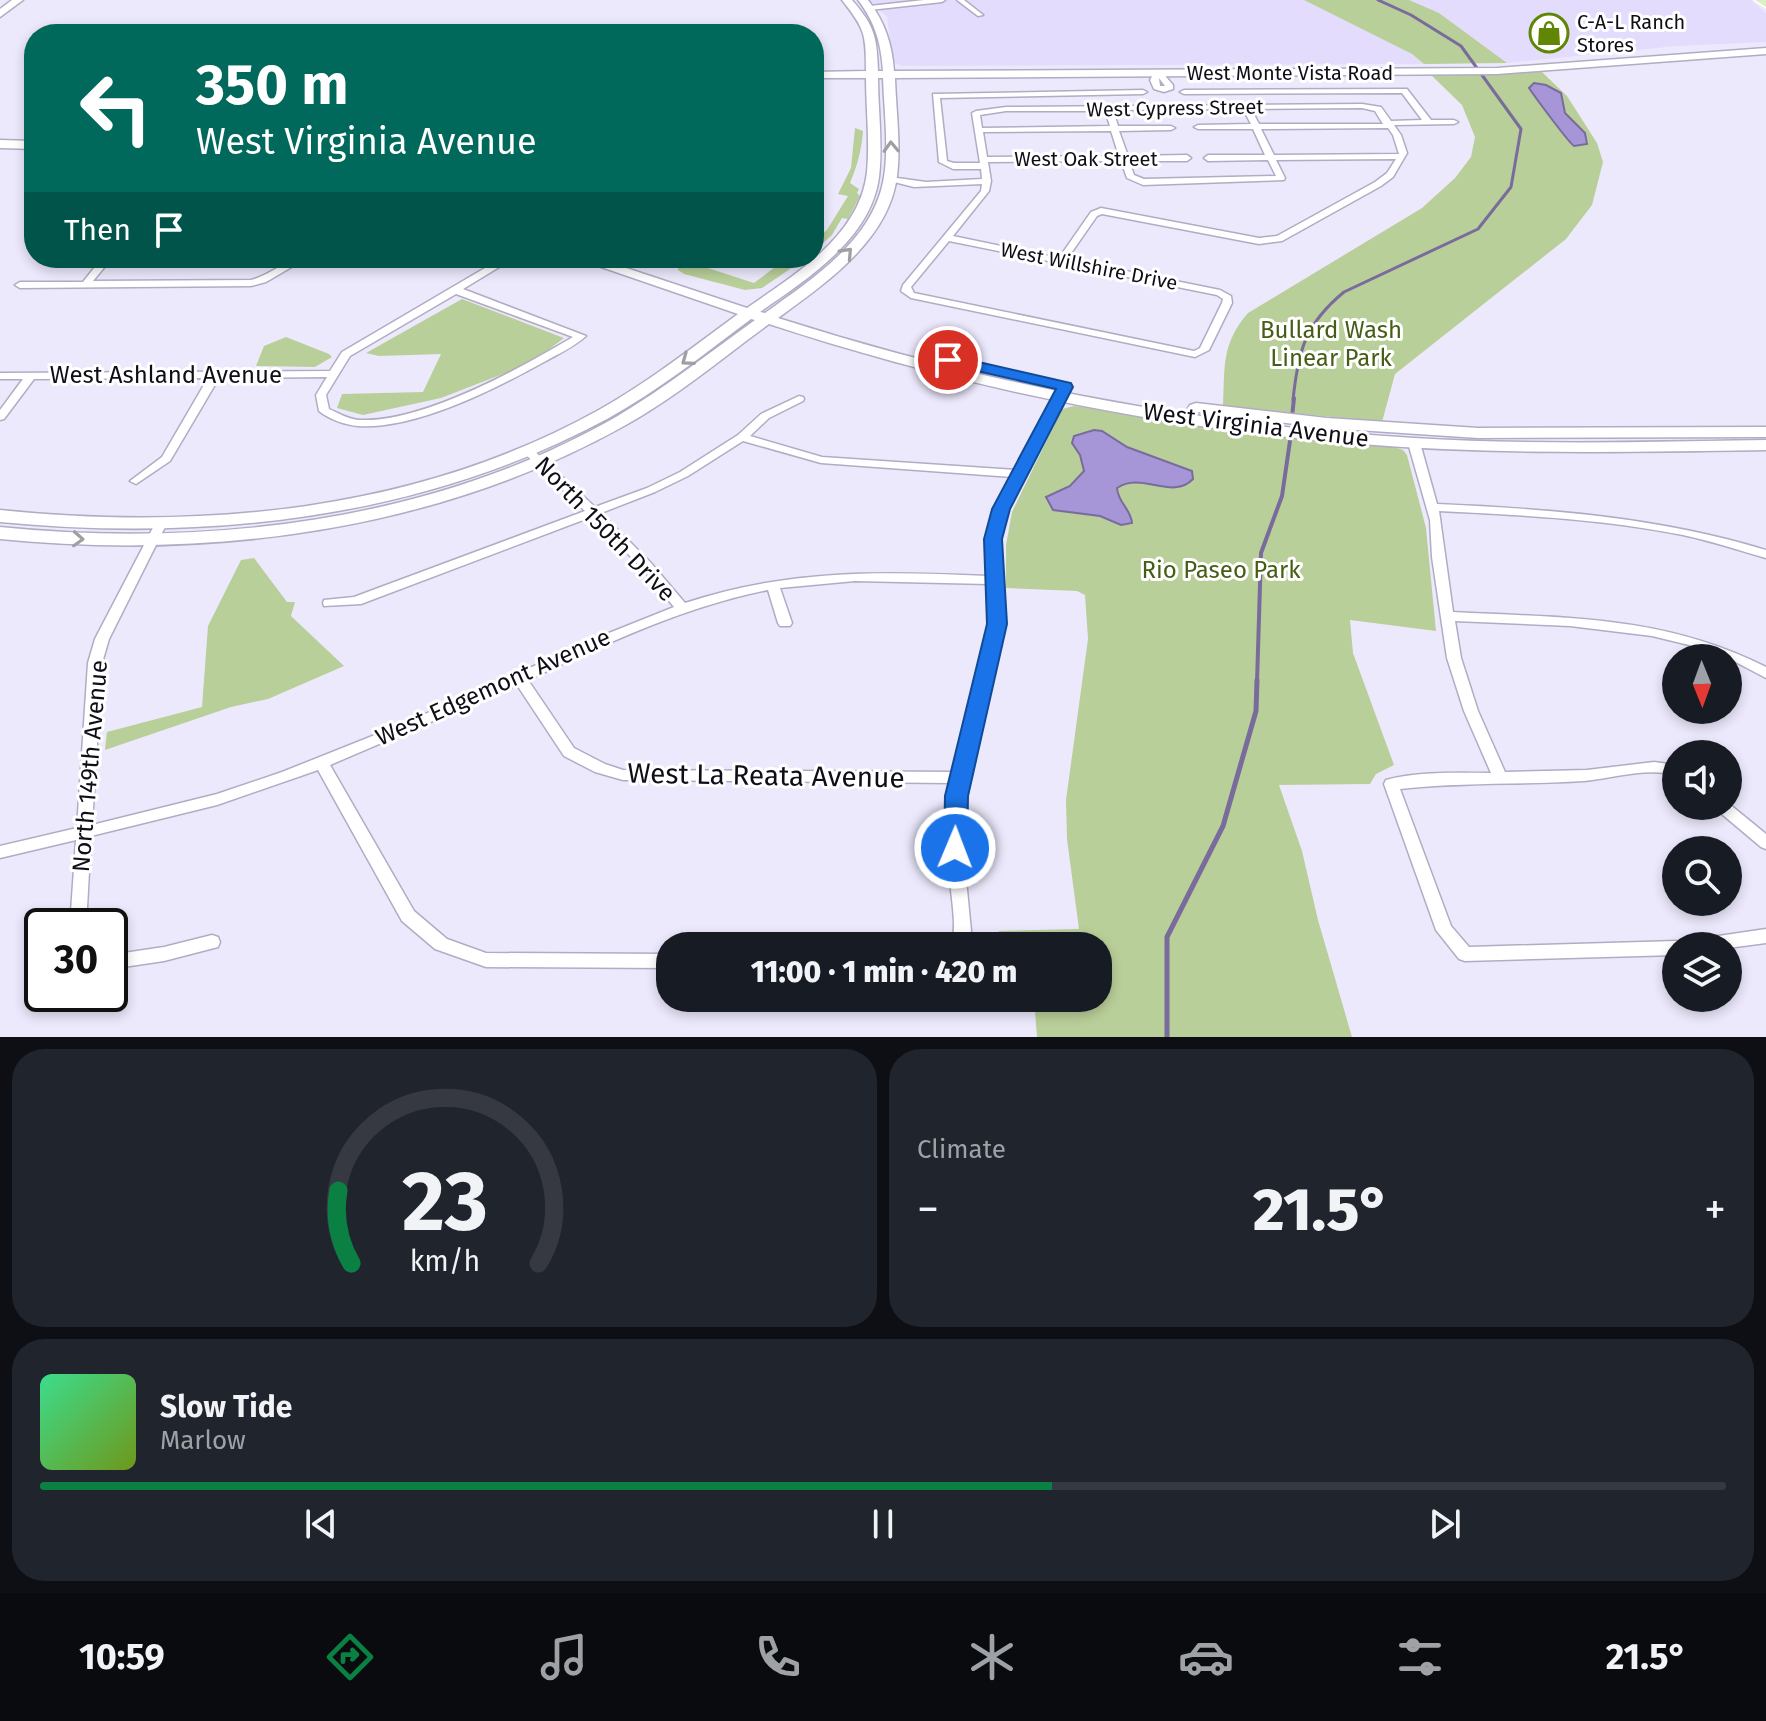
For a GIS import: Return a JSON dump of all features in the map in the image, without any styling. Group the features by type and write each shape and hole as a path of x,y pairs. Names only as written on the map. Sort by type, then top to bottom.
{"main road":[{"path":"1761,0 1766,4"}],"street":[{"path":"0,14 18,0"},
{"path":"824,255 844,236 864,205 873,179 869,29 847,0"},
{"path":"0,533 81,540 156,532 268,531 363,514 455,489 533,456 624,402 838,263 861,238 882,205 890,180 885,36 866,4 942,0"},
{"path":"960,0 980,15"},
{"name":"West Monte Vista Road","path":"1494,69 1705,47 1766,44"},
{"name":"West Monte Vista Road","path":"824,74 1494,69 1766,51"},
{"path":"1157,70 1154,80 1157,87 1164,90 1172,108"},
{"path":"1184,92 1404,91 1428,122"},
{"path":"1006,109 1002,94 1143,92"},
{"path":"1249,92 1257,107"},
{"path":"1078,93 1083,109"},
{"name":"West Oak Street","path":"1002,94 936,96 946,165 1187,158"},
{"name":"West Cypress Street","path":"979,130 976,113 1006,109 1371,106 1378,109 1388,124"},
{"path":"1108,108 1134,179 1143,182 1281,178 1246,107"},
{"path":"1198,127 1454,122"},
{"path":"1061,261 1094,214 1101,211 1269,242 1390,175 1402,156 1401,144 1388,124"},
{"path":"948,238 979,202 987,181 979,130 1171,128"},
{"path":"0,137 24,138"},
{"path":"0,144 24,145"},
{"path":"1208,158 1402,156"},
{"path":"873,179 903,184 987,181"},
{"name":"West Willshire Drive","path":"948,238 1061,261 1220,293 1228,298 1204,350 1195,354 911,295 906,291 906,287 948,238"},
{"path":"86,284 99,268"},
{"path":"20,285 251,283 284,268"},
{"path":"455,290 581,336 534,366 469,395 389,420 359,423 324,411 321,395 346,354 492,268"},
{"path":"617,268 765,311"},
{"path":"646,268 765,311"},
{"path":"765,311 811,268"},
{"name":"West Virginia Avenue","path":"765,311 1062,392 1260,423 1327,429 1517,434 1766,432"},
{"name":"West Ashland Avenue","path":"0,376 332,374"},
{"path":"0,417 32,375"},
{"path":"136,481 166,459 215,375"},
{"path":"963,932 955,848 956,796 997,624 993,539 1001,509 1062,392"},
{"path":"329,603 356,601 593,514 684,474 742,437 765,416 799,399"},
{"name":"West Virginia Avenue","path":"1327,429 1414,443 1604,448 1766,445"},
{"path":"742,437 821,460 1019,474"},
{"path":"1414,443 1433,507 1454,658 1501,779"},
{"name":"North 150th Drive","path":"533,456 658,577 682,608"},
{"path":"1433,507 1582,515 1642,523 1766,554"},
{"path":"0,516 156,532"},
{"name":"North 149th Avenue","path":"79,908 95,663 102,639 156,532"},
{"name":"West Edgemont Avenue","path":"0,852 222,798 321,762 682,608 773,584 873,577 995,580"},
{"path":"773,584 785,623"},
{"path":"1447,616 1662,633 1736,656 1766,673"},
{"name":"West La Reata Avenue","path":"519,678 569,752 600,768 623,775 960,778"},
{"path":"321,762 408,916 441,944 486,960 656,961"},
{"path":"1662,768 1587,776 1420,780 1391,784 1444,930 1465,954 1662,948"},
{"path":"1739,820 1766,843"},
{"path":"1742,940 1766,936"},
{"path":"128,959 212,942"}],"shaded area":[{"path":"869,0 1304,0 1412,54 1424,64 901,66 893,62 887,17"},
{"path":"1409,0 1751,0 1766,13 1766,42 1677,46 1507,63 1440,14"},
{"path":"1534,83 1561,93 1565,113 1585,133 1587,144 1574,146 1571,143 1529,88"},
{"path":"1102,431 1127,447 1192,471 1193,479 1176,487 1136,483 1117,488 1132,523 1121,525 1100,516 1053,510 1046,497 1070,486 1084,471 1080,455 1072,443 1074,436"}],"green space":[{"path":"1304,0 1409,0 1439,13 1507,63 1424,64 1412,54"},
{"name":"Bullard Wash Linear Park","path":"1542,72 1567,96 1597,143 1603,162 1592,205 1566,239 1395,374 1382,422 1223,406 1226,356 1233,335 1248,313 1422,208 1455,178 1471,157 1475,137 1462,105 1430,74"},
{"path":"855,128 863,131 859,157 850,183 859,189 857,193 860,196 848,219 842,218 824,242 824,232 848,196 838,194 851,168"},
{"path":"708,268 754,283 774,268 791,268 762,288 745,290 678,270"},
{"path":"462,299 564,338 531,363 441,398 363,415 337,408 342,394 423,392 441,354 379,356 366,353"},
{"path":"286,337 332,357 315,367 256,366 264,346"},
{"name":"Rio Paseo Park","path":"1074,406 1242,431 1391,446 1407,455 1426,528 1436,631 1350,620 1353,653 1394,765 1376,774 1370,784 1279,785 1302,851 1318,920 1352,1037 1037,1037 1035,1012 1112,1012 1112,932 998,932 1079,929 1067,839 1066,800 1088,639 1085,595 1077,591 1006,588 1006,545 1012,512 1062,409"},
{"path":"254,558 287,602 295,602 291,616 344,666 268,699 231,707 105,750 107,732 202,707 208,626 241,560"}],"waterway":[{"path":"1293,400 1306,340 1320,315 1331,304 1344,292 1478,229 1511,187 1521,129 1461,46 1411,15 1378,0"},
{"path":"1292,417 1294,398"},
{"path":"1257,682 1261,553 1282,496 1291,434"},
{"path":"1167,1037 1167,937 1223,826 1256,711 1257,680"}],"place":[{"name":"C-A-L Ranch Stores","path":"1549,33"}],"route":[{"path":"948,360 1065,387 1001,509 993,539 997,624 956,796 955,848"}]}
